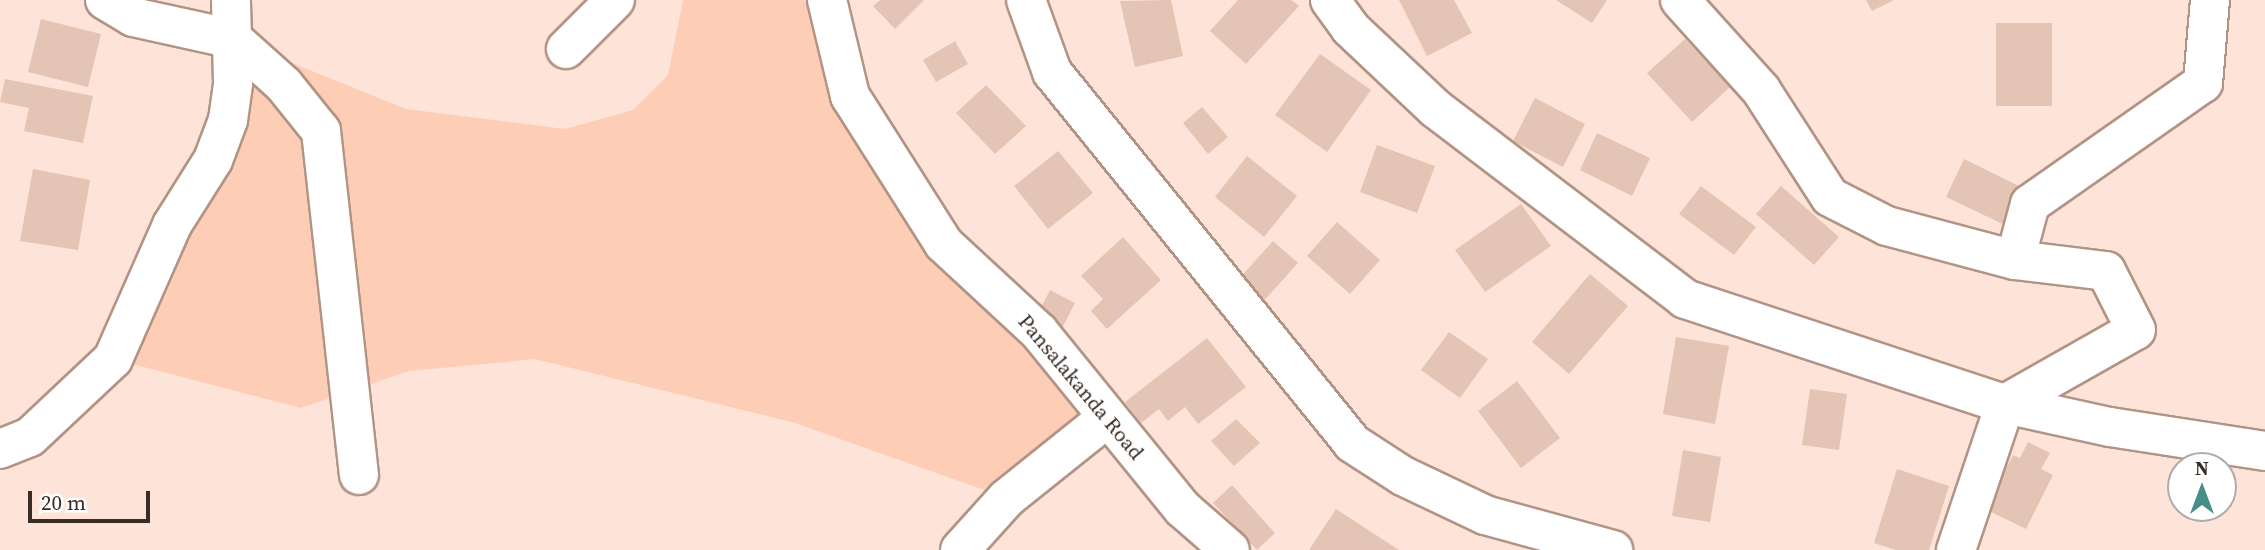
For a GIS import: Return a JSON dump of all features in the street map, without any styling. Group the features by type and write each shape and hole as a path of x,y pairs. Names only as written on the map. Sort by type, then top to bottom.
{"street":[{"path":"105,0 133,17 233,38 284,85 321,131 359,475"},
{"path":"0,449 30,437 113,359 172,225 213,160 228,120 233,38 231,0"},
{"path":"566,49 615,0"},
{"name":"Pansalakanda Road","path":"827,0 850,96 944,244 1039,331 1183,509 1230,550"},
{"path":"1026,0 1052,72 1352,443 1403,476 1485,516 1613,550"},
{"path":"1329,0 1350,28 1436,109 1685,299 2005,404 2110,427 2265,451"},
{"path":"1680,0 1761,90 1830,197 1886,226 2015,260 2106,271 2136,330 2005,404 1956,550"},
{"path":"2015,260 2030,204 2203,83 2210,0"},
{"path":"960,550 1007,498 1108,417"}],"shaded area":[{"path":"683,0 827,0 902,180 1108,417 1007,498 792,422 535,359 409,371 301,408 113,359 213,160 233,39 406,109 565,129 633,110 668,75"}],"building":[{"path":"880,0 924,0 895,29 873,6"},
{"path":"1171,0 1183,56 1135,67 1120,1"},
{"path":"1238,0 1291,0 1299,6 1246,64 1210,31"},
{"path":"1399,0 1454,0 1472,33 1427,56"},
{"path":"1556,0 1607,0 1592,23"},
{"path":"1866,0 1894,0 1872,11"},
{"path":"41,19 101,34 88,87 28,72"},
{"path":"1996,23 2052,23 2052,106 1996,106"},
{"path":"1685,39 1730,87 1692,122 1647,73"},
{"path":"955,41 968,64 936,82 923,60"},
{"path":"1320,54 1371,90 1327,152 1275,115"},
{"path":"5,79 93,96 83,143 24,131 29,108 0,102"},
{"path":"986,85 1026,126 995,154 956,113"},
{"path":"1535,98 1585,124 1563,167 1513,141"},
{"path":"1202,107 1228,137 1208,154 1183,123"},
{"path":"1597,133 1650,158 1632,196 1580,170"},
{"path":"1377,145 1435,166 1417,213 1360,192"},
{"path":"1058,151 1093,193 1048,229 1014,186"},
{"path":"1247,156 1297,196 1264,237 1215,197"},
{"path":"1964,159 2027,190 2009,227 1946,197"},
{"path":"33,169 90,180 78,250 20,241"},
{"path":"1701,186 1756,227 1734,255 1679,214"},
{"path":"1781,186 1839,237 1814,265 1756,214"},
{"path":"1521,204 1551,246 1485,292 1455,250"},
{"path":"1337,222 1380,260 1350,294 1307,256"},
{"path":"1123,237 1161,280 1107,329 1091,311 1103,299 1081,276"},
{"path":"1273,241 1298,263 1261,304 1236,282"},
{"path":"1590,274 1628,306 1569,374 1532,342"},
{"path":"1050,290 1075,303 1058,336 1033,323"},
{"path":"1449,332 1488,359 1460,398 1421,370"},
{"path":"1676,337 1729,346 1715,424 1663,414"},
{"path":"1207,338 1246,387 1198,424 1185,407 1168,421 1159,409 1141,423 1125,402"},
{"path":"1517,381 1560,438 1521,468 1478,411"},
{"path":"1810,389 1847,394 1839,450 1802,445"},
{"path":"1236,419 1260,443 1234,466 1211,441"},
{"path":"2028,442 2050,453 2041,469 2053,475 2026,529 1985,509 2013,455 2020,458"},
{"path":"1683,450 1721,457 1710,522 1672,516"},
{"path":"1897,469 1949,486 1929,550 1896,550 1874,543"},
{"path":"1232,485 1275,533 1257,550 1213,503"},
{"path":"1336,509 1399,550 1309,550"}]}
